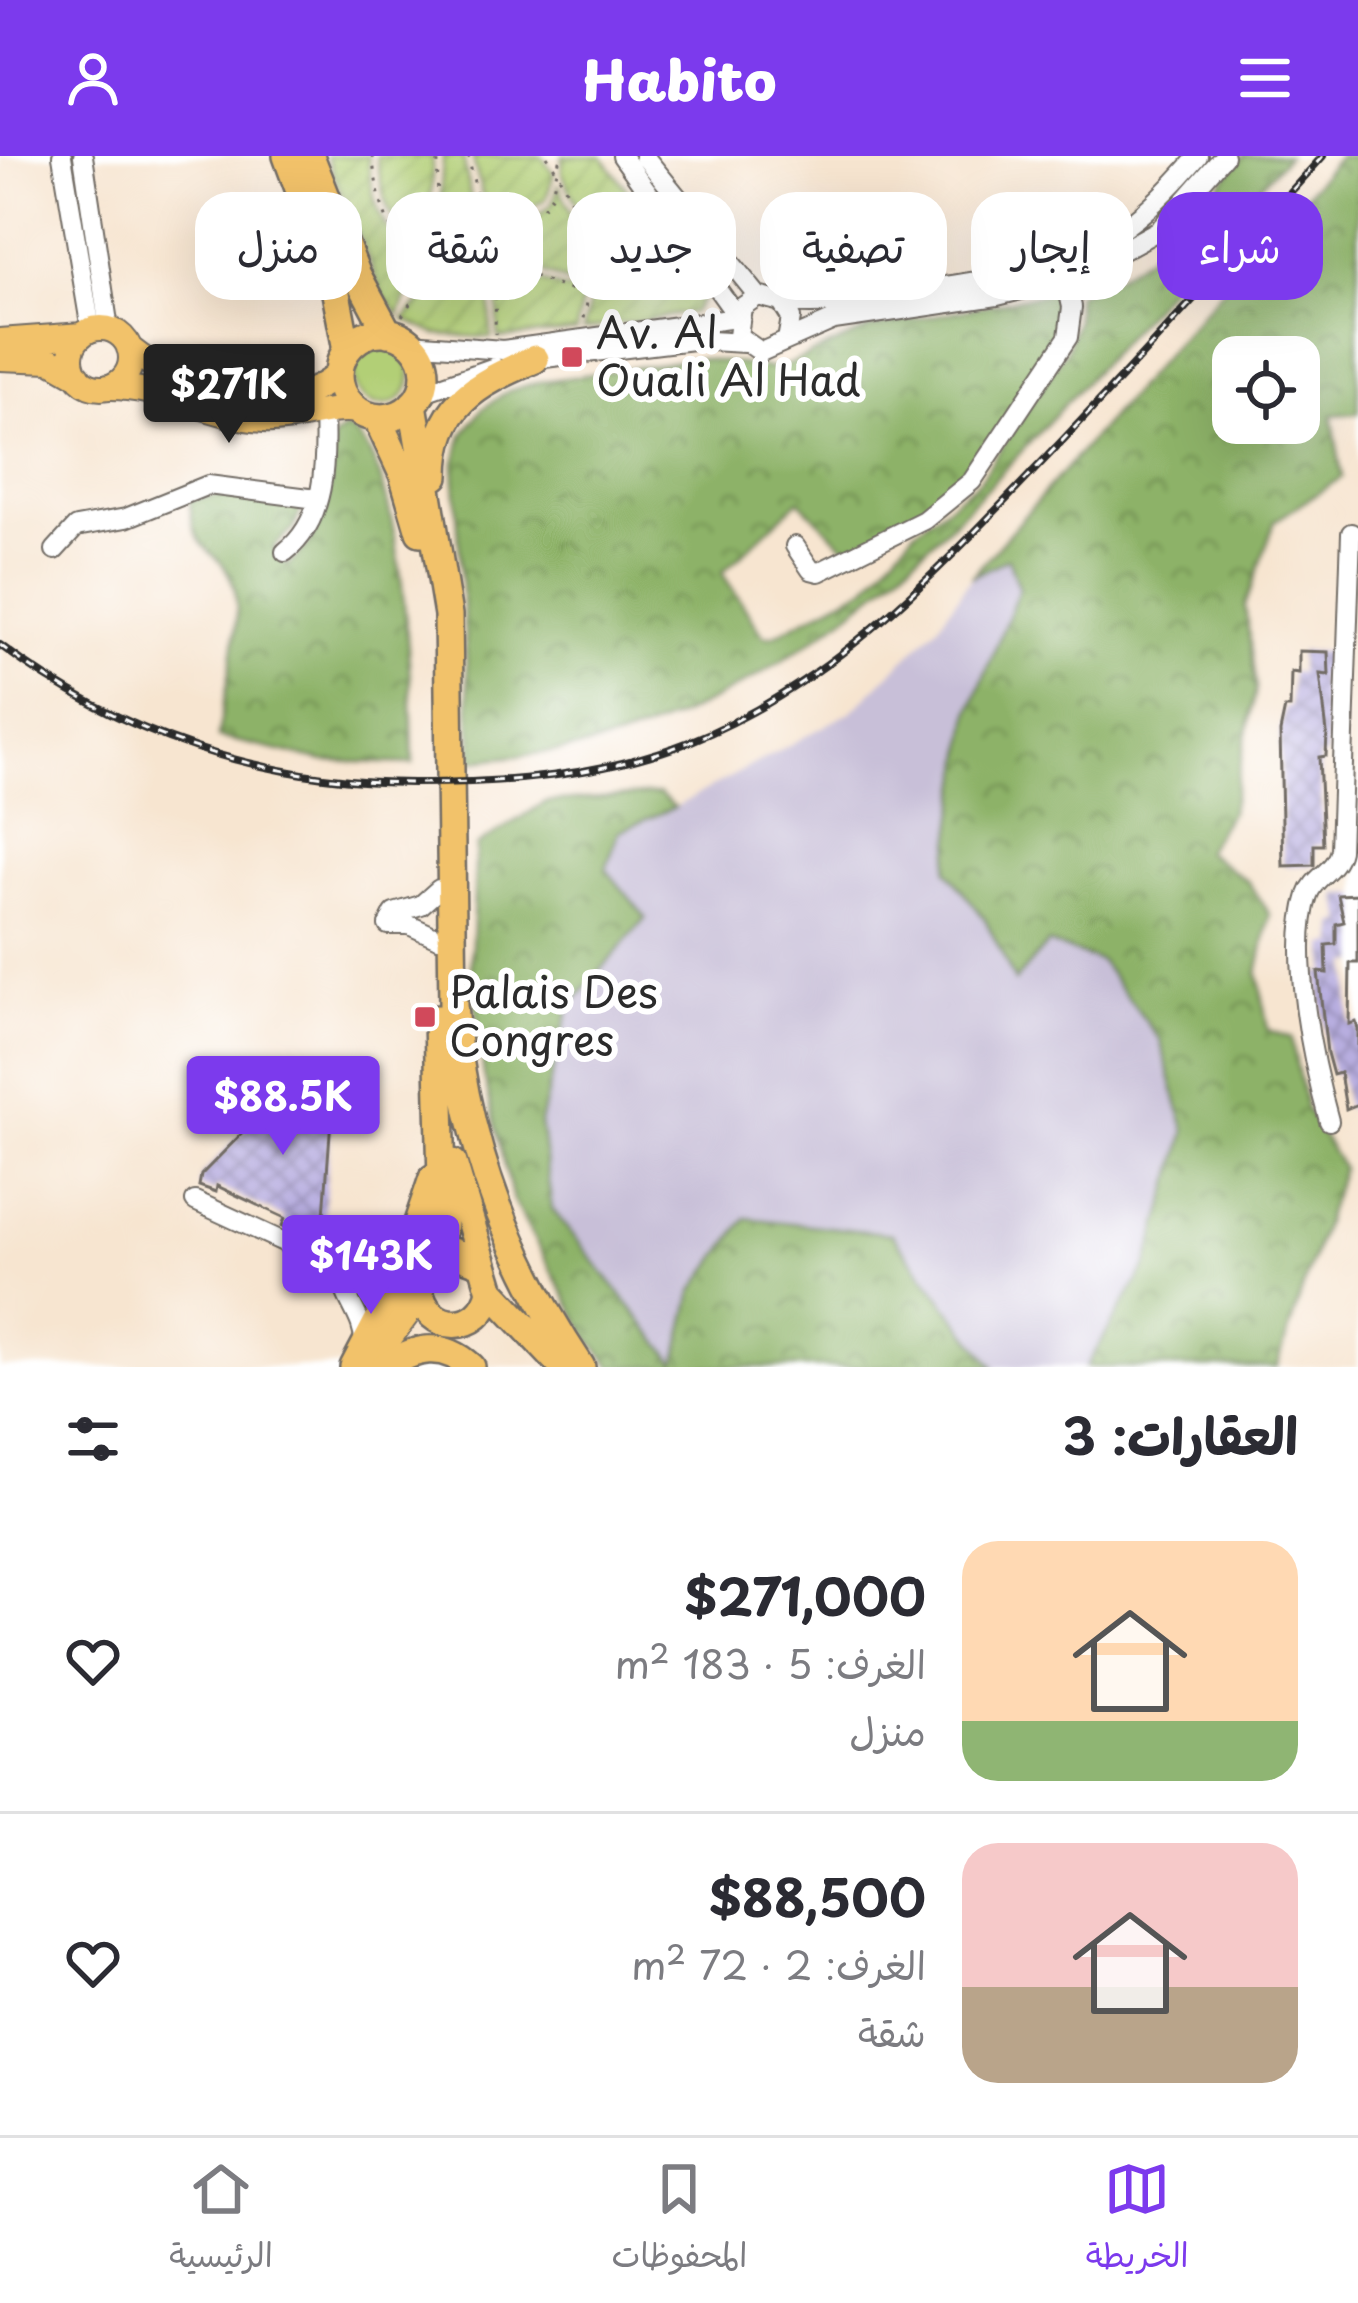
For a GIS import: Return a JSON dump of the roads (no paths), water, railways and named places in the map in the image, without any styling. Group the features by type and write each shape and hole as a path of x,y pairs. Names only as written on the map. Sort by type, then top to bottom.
{"highway":[{"path":"287,156 334,283 343,394 367,415 404,474 429,576 440,734 443,1224 437,1257 422,1274 420,1297 481,1367"},
{"path":"310,156 356,273 424,367 417,399 448,615 449,1128 460,1194 491,1291 563,1367"},
{"path":"343,361 365,336 400,332"},
{"path":"435,522 435,466 446,415 472,388 535,358"},
{"path":"367,415 403,413 417,399"},
{"path":"452,973 459,1067 486,1180 514,1251 581,1367"},
{"path":"370,1364 431,1188 439,1139"},
{"path":"437,1257 460,1252 481,1263"},
{"path":"447,1323 482,1312 491,1291"},
{"path":"370,1364 434,1348 471,1367"}],"main road":[{"path":"77,376 72,350 94,331"},
{"path":"0,341 94,331 202,385 274,399 321,390 343,361"},
{"path":"108,387 124,376 129,348"},
{"path":"0,358 50,360 88,385 134,387 198,408 262,420 325,413 367,415"},
{"path":"370,1364 420,1297"},
{"path":"370,1364 405,1341 447,1323"}],"street":[{"path":"62,156 94,331"},
{"path":"83,156 94,331"},
{"path":"622,156 737,317 744,344"},
{"path":"644,156 738,278 758,296 823,305 1003,280 1066,262 1135,223 1198,156"},
{"path":"1133,247 1159,230 1224,156"},
{"path":"400,332 503,350 737,317 758,296"},
{"path":"417,399 535,358 693,340 744,344 761,352 834,320 971,300"},
{"path":"795,546 811,570 819,572 924,520 965,488 1068,337 1070,300"},
{"path":"781,302 791,318 787,340"},
{"path":"285,552 306,533 317,499 326,459 325,413"},
{"path":"55,550 76,527 126,518 208,485 317,499"},
{"path":"1329,1120 1307,1034 1306,912 1312,887 1337,860 1349,819 1351,533"},
{"path":"438,938 416,927 388,925 394,913 421,905 439,889"},
{"path":"196,1201 341,1270 367,1277 403,1269"},
{"path":"341,1270 344,1291 362,1324 370,1364"}],"railway":[{"path":"0,645 94,705 144,728 196,748 302,774 357,781 483,782 587,770 689,742 790,689 922,584 1112,387 1323,156"}],"place":[{"name":"Av. Al Ouali Al Had","path":"572,357"},
{"name":"Palais Des Congres","path":"425,1017"}]}
